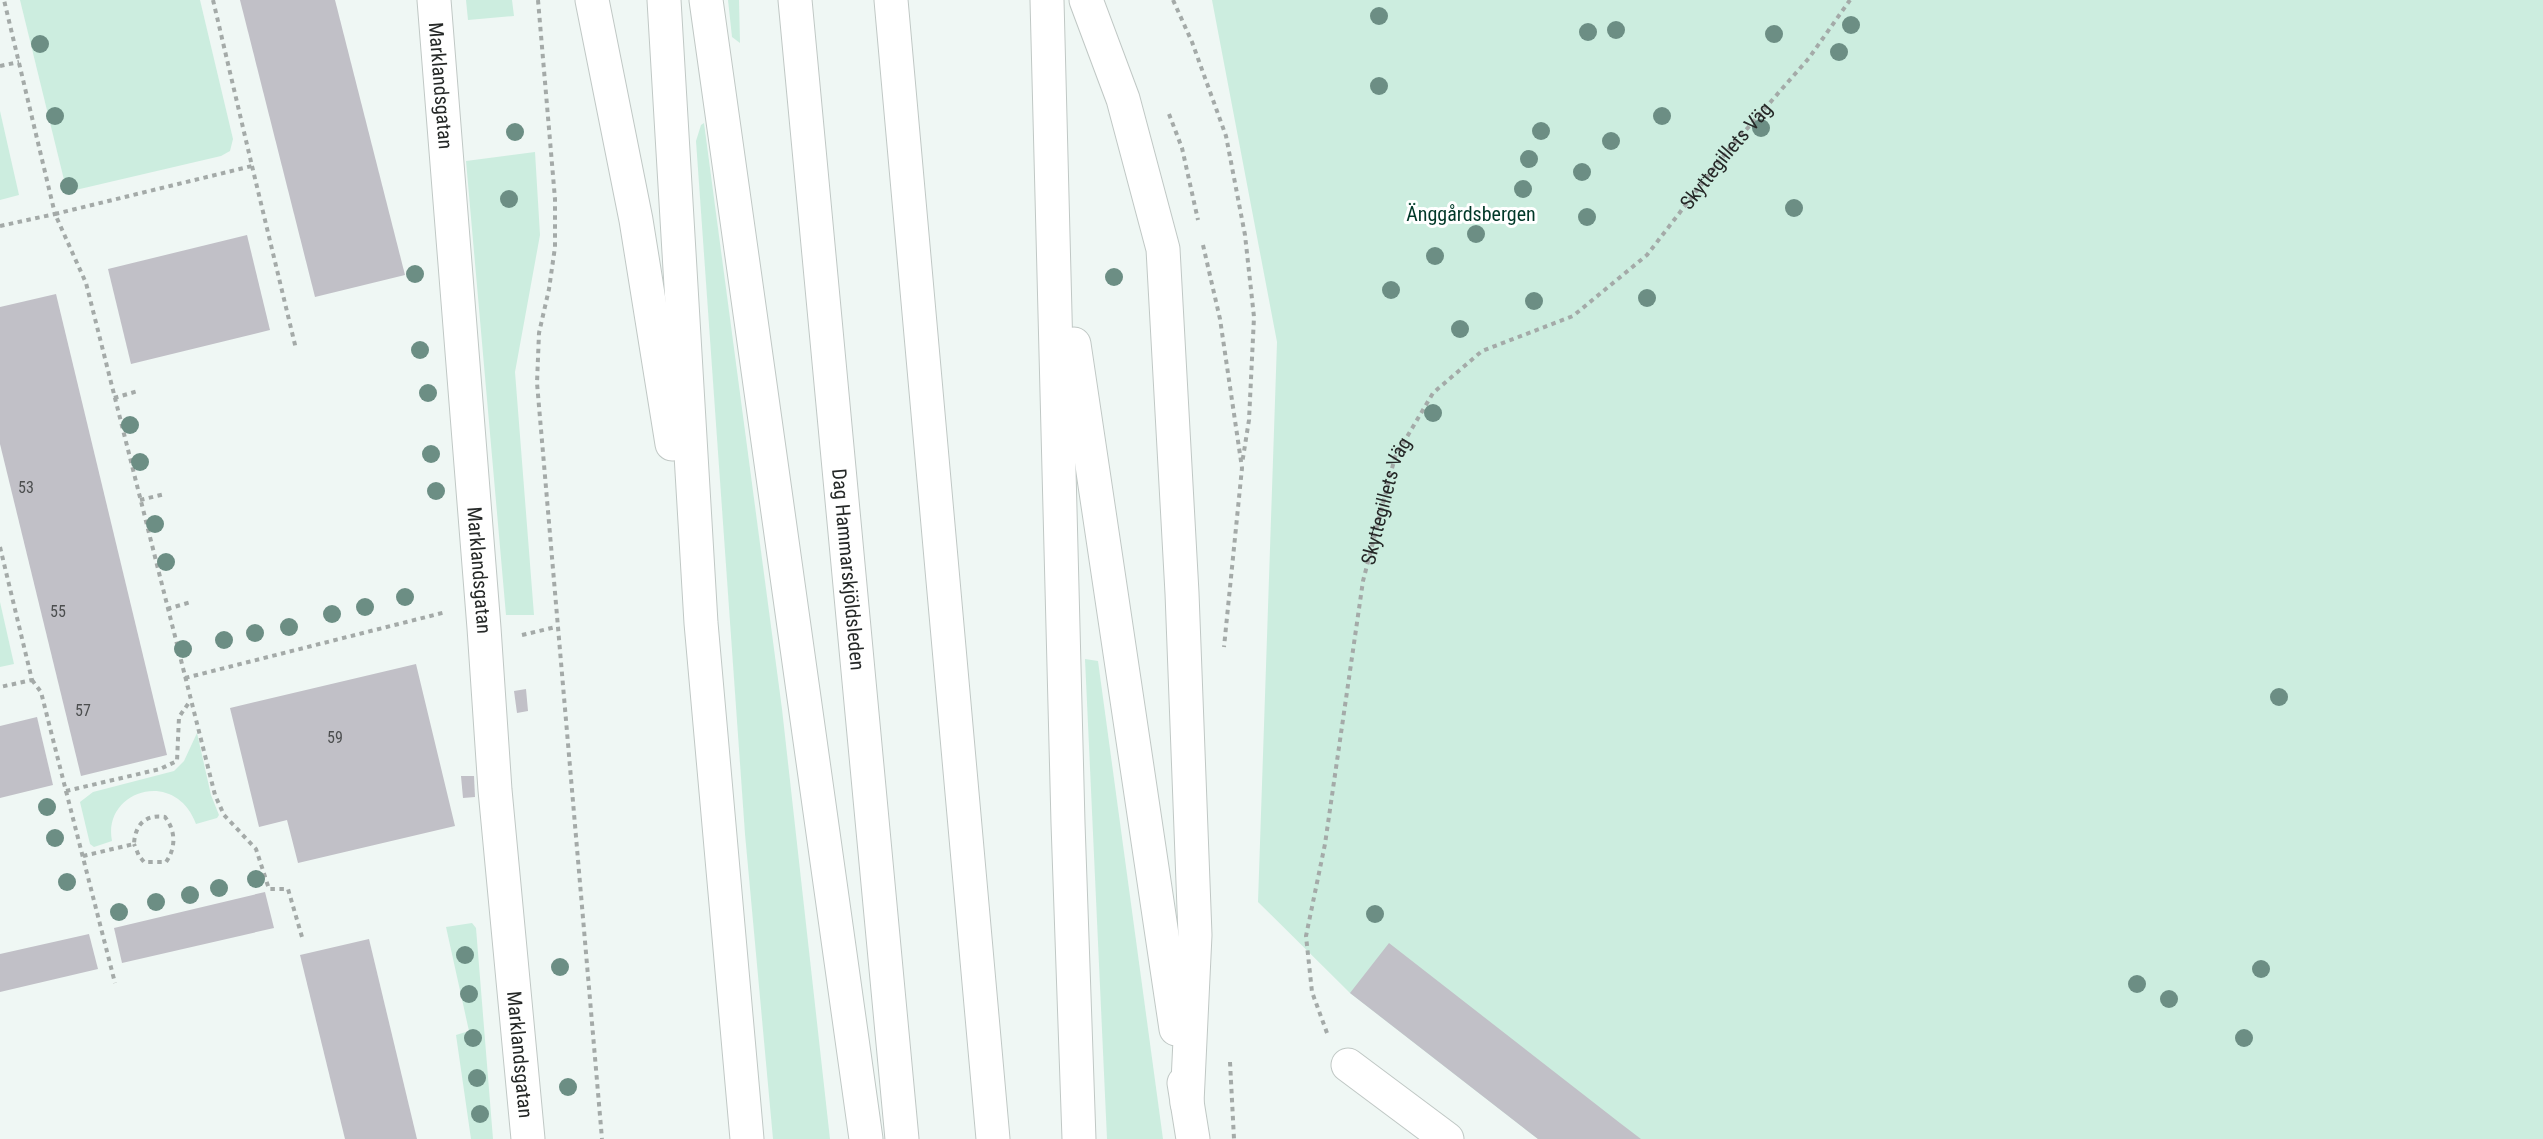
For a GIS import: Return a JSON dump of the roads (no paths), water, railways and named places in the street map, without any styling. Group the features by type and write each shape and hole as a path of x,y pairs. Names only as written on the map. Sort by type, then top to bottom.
{"main road":[{"name":"Marklandsgatan","path":"434,0 495,790 528,1139"},
{"path":"592,0 636,220 701,623"},
{"path":"664,0 701,623 747,1139"},
{"path":"706,0 866,1139"},
{"name":"Dag Hammarskjöldsleden","path":"795,0 902,1139"},
{"path":"891,0 993,1139"},
{"path":"1047,0 1068,823 1079,1139"},
{"path":"1086,0 1123,99 1163,249 1181,570 1195,935 1187,1103"},
{"path":"1053,203 1193,1139"},
{"path":"1348,1065 1447,1139"}],"park label":[{"name":"Änggårdsbergen","path":"1471,214"}]}
